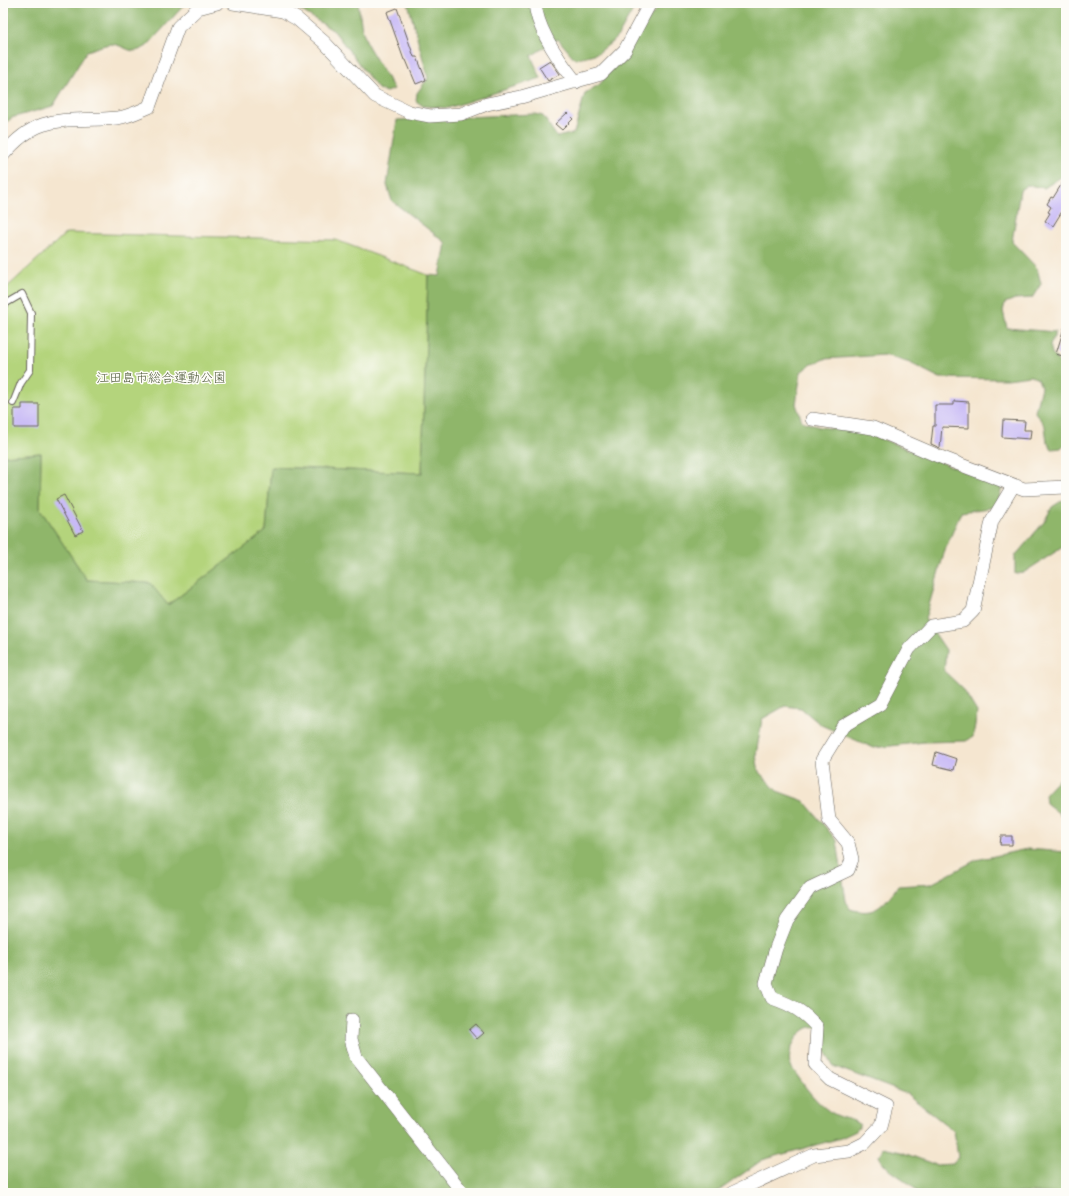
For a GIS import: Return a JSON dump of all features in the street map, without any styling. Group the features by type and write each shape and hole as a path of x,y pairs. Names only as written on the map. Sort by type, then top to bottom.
{"street":[{"path":"3,155 33,127 62,120 119,118 149,107 178,27 198,8 217,3"},
{"path":"233,3 283,11 297,19 324,42 375,96 409,112 430,116 461,114 487,104 576,82 601,74 625,50 650,3"},
{"path":"535,3 536,14 560,61 576,82"},
{"path":"812,419 873,428 938,456 1024,489 1066,487"},
{"path":"732,1193 814,1155 849,1151 865,1143 881,1126 886,1107 830,1079 816,1064 817,1027 808,1017 794,1006 772,998 766,982 776,948 787,920 810,888 848,870 852,858 848,844 829,820 822,760 843,726 880,704 909,649 931,626 963,621 973,611 992,521 1013,486"},
{"path":"352,1020 351,1039 356,1057 463,1193"}],"lane":[{"path":"3,305 22,294 31,314 30,370 21,383 13,403"}],"green space":[{"path":"3,3 186,3 147,46 137,51 112,44 87,51 53,106 11,118 3,128"},
{"path":"289,3 358,3 362,29 368,46 394,89 386,92 378,89 334,31"},
{"path":"408,3 637,3 618,36 598,53 575,59 558,39 531,56 541,78 448,108 423,106 416,101 417,93 428,78"},
{"path":"661,3 1066,3 1066,174 1044,188 1027,185 1020,190 1012,242 1037,268 1041,284 1032,298 1015,299 1005,303 1003,311 1007,328 1056,332 1050,345 1052,353 1066,372 1066,443 1061,448 1052,449 1047,442 1045,426 1035,412 1041,387 1038,379 1031,376 1007,379 940,378 910,363 885,355 824,359 808,366 801,372 796,404 802,421 819,427 864,432 1002,486 997,507 961,512 945,550 925,619 946,650 944,671 963,689 977,712 973,737 966,741 924,742 874,748 821,725 801,708 785,706 762,719 756,755 759,772 777,791 804,801 837,841 846,901 850,909 859,911 873,910 883,904 898,886 931,884 976,860 1027,849 1066,852 1066,1193 918,1193 909,1183 882,1162 879,1156 883,1148 901,1152 936,1165 953,1164 958,1157 954,1131 907,1094 833,1066 826,1052 825,1034 821,1029 814,1027 807,1028 801,1032 792,1046 790,1062 792,1068 811,1094 823,1107 836,1115 855,1121 861,1125 856,1131 841,1138 762,1160 716,1193 3,1193 3,456 41,453 40,509 87,580 150,583 168,605 266,531 271,467 422,473 428,275 440,276 446,243 392,201 387,185 397,120 535,114 543,116 557,137 574,133 585,93 600,84"},
{"name":"江田島市総合運動公園","path":"66,233 336,240 428,275 422,473 271,467 266,531 168,605 149,583 87,580 40,509 41,453 3,456 3,291"},
{"path":"1066,498 1066,545 1023,573 1015,574 1015,556 1044,522 1052,507"},
{"path":"1066,771 1066,819 1046,803 1045,794"}],"building":[{"path":"397,8 414,57 417,57 426,80 416,84 406,60 404,60 387,12"},
{"path":"550,60 560,74 548,81 539,67"},
{"path":"567,113 573,119 562,130 555,124"},
{"path":"1066,177 1066,205 1053,226 1045,221 1050,213 1048,212 1051,207 1047,204 1051,197 1053,198"},
{"path":"1064,328 1066,328 1066,357 1056,354"},
{"path":"954,401 969,402 969,428 942,427 940,448 931,444 933,426 935,426 935,405 954,405"},
{"path":"22,404 39,404 39,428 14,428 14,409 22,409"},
{"path":"1003,420 1025,421 1024,430 1031,430 1030,439 1002,437"},
{"path":"64,495 83,531 75,535 56,499"},
{"path":"936,752 957,759 954,770 933,765"},
{"path":"1001,836 1012,836 1012,845 1000,845"},
{"path":"476,1024 484,1033 477,1039 469,1030"}]}
